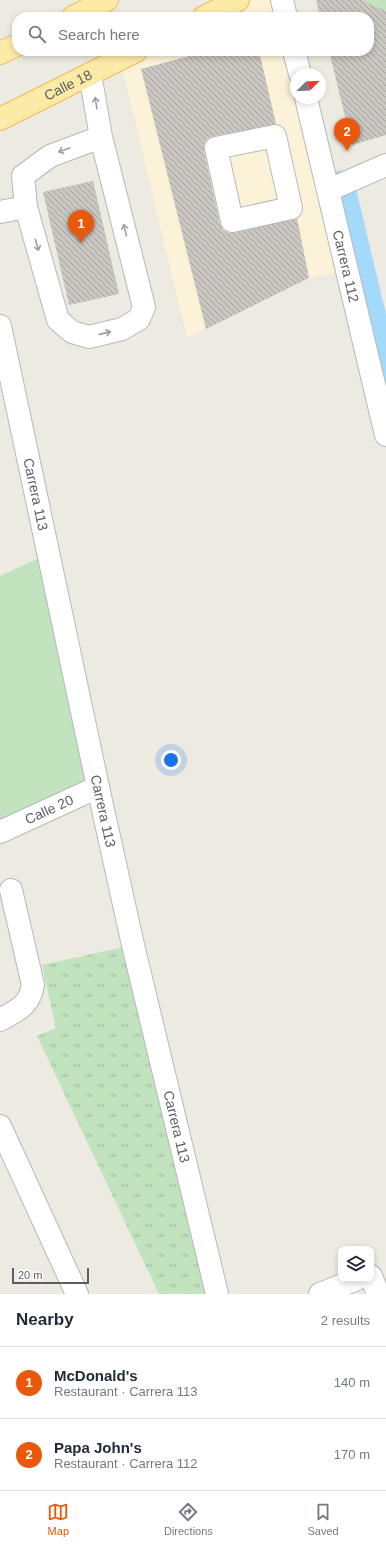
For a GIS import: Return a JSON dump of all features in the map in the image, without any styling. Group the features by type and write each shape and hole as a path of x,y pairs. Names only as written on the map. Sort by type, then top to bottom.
{"main road":[{"path":"82,12 107,0"},
{"path":"214,12 238,0"},
{"path":"0,53 12,47"},
{"name":"Calle 18","path":"0,119 126,56"}],"street":[{"path":"282,0 285,12"},
{"path":"295,56 298,68"},
{"path":"90,74 101,137 144,307 139,319 122,329 89,337 72,332 58,320 26,207 23,176 50,156 101,137"},
{"name":"Carrera 112","path":"308,104 386,435"},
{"path":"329,190 386,165"},
{"path":"0,212 26,207"},
{"name":"Carrera 113","path":"0,326 133,945 217,1294"},
{"name":"Calle 20","path":"0,832 98,787"},
{"path":"0,1020 25,1004 31,997 33,985 11,890"},
{"path":"0,1126 77,1294"},
{"path":"374,1273 386,1267"},
{"path":"320,1294 350,1282"},
{"path":"374,1282 378,1294"}],"shaded area":[{"path":"238,0 282,0 285,12 214,12"},
{"path":"126,56 294,56 295,68 290,68 290,104 298,104 348,271 309,278 187,338 120,59"}],"green space":[{"path":"361,0 386,0 386,11"},
{"path":"48,554 98,787 0,832 0,576"},
{"path":"133,945 217,1294 159,1294 37,1036 56,1028 42,965"}],"building":[{"path":"316,0 361,0 386,11 386,135 352,145 330,56 374,56 374,12 319,12"},
{"path":"189,56 260,56 276,124 214,136 208,138 204,144 204,151 220,224 223,230 228,233 234,233 297,218 309,278 206,329 141,69"},
{"path":"93,181 119,294 69,305 43,192"}],"waterway":[{"path":"341,184 386,372"}],"place":[{"name":"Papa John's","path":"347,151"},
{"name":"McDonald's","path":"81,243"}]}
